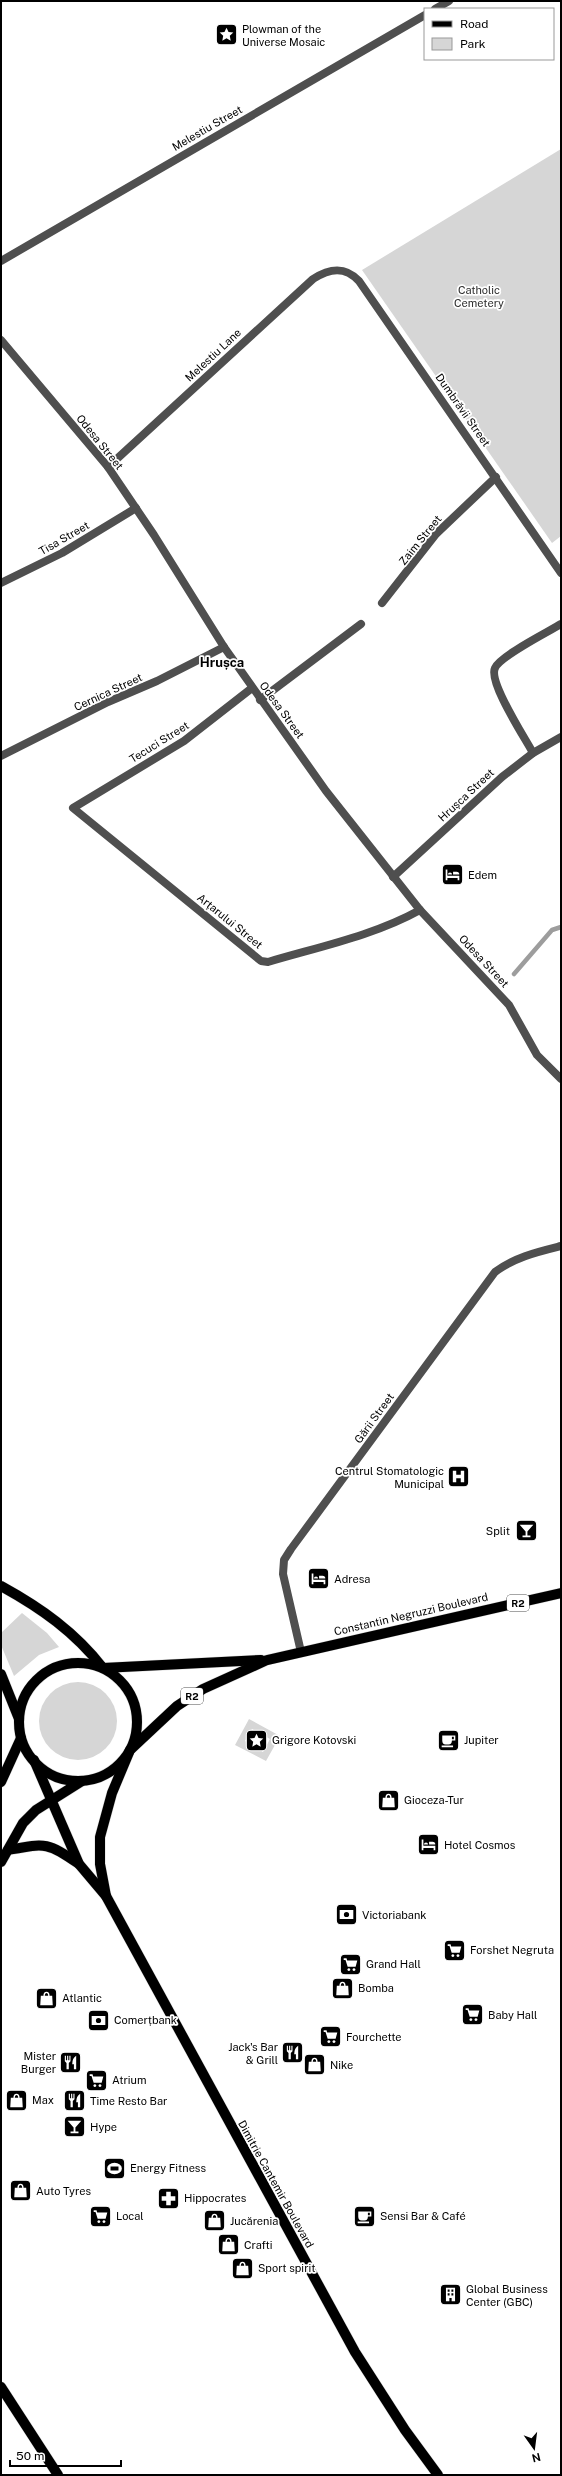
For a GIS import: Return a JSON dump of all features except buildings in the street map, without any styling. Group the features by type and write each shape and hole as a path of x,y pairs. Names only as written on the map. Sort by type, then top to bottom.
{"main road":[{"path":"1,1586 50,1616 75,1636 103,1668 117,1677 125,1685 135,1705 137,1727 130,1750 123,1760 110,1771 94,1779 82,1781 58,1777 47,1772 34,1760 21,1738 19,1719 1,1674"},
{"name":"Constantin Negruzzi Boulevard","path":"130,1750 177,1706 203,1689 267,1660 561,1593"},
{"name":"Constantin Negruzzi Boulevard","path":"103,1668 214,1661 267,1660"},
{"path":"19,1719 23,1701 28,1690 43,1674 53,1668 75,1663 86,1663 103,1668"},
{"path":"1,1782 21,1738"},
{"name":"Dimitrie Cantemir Boulevard","path":"106,1896 100,1864 100,1837 112,1793 130,1750"},
{"name":"Dimitrie Cantemir Boulevard","path":"34,1760 79,1864 106,1896 355,2352 405,2430 438,2475"},
{"path":"1,1862 23,1823 52,1800 82,1781"},
{"path":"8,1850 41,1844 54,1847 79,1864"},
{"path":"1,2387 58,2475"}],"street":[{"path":"437,8 449,1"},
{"name":"Melestiu Street","path":"1,261 424,16"},
{"name":"Melestiu Lane","path":"108,467 313,279 330,270 339,269"},
{"name":"Dumbrăvii Street","path":"339,269 354,275 359,281 561,573"},
{"name":"Odesa Street","path":"2,345 108,467 136,508 224,648 326,791 420,910 509,1005 537,1055 561,1079"},
{"name":"Zaim Street","path":"382,603 441,529 496,477"},
{"name":"Tisa Street","path":"1,583 62,553 136,508"},
{"path":"260,700 361,624"},
{"path":"533,753 495,682 494,668 498,663 517,650 561,624"},
{"name":"Cernica Street","path":"1,756 108,702 157,681 224,648"},
{"name":"Tecuci Street","path":"73,808 184,741 252,688"},
{"name":"Hrușca Street","path":"393,876 502,777 533,753 561,737"},
{"name":"Arțarului Street","path":"73,808 261,961 268,962 350,938 390,925 420,910"},
{"name":"Gării Street","path":"301,1652 283,1574 284,1560 291,1549 496,1272 523,1256 561,1246"}],"green space":[{"name":"Catholic Cemetery","path":"561,149 561,536 552,543 362,270"},
{"path":"22,1613 47,1633 59,1647 39,1655 14,1676 1,1645 1,1633"},
{"path":"78,1682 93,1685 106,1693 114,1706 117,1721 114,1736 106,1749 93,1757 78,1760 63,1757 50,1749 42,1736 39,1721 42,1706 50,1693 63,1685"},
{"path":"249,1719 280,1736 266,1761 235,1745","holes":["252,1729 270,1739 263,1752 245,1741"]}],"waterway":[{"path":"514,974 552,930 561,927"}],"place":[{"name":"Plowman of the Universe Mosaic","path":"226,35"},
{"name":"Edem","path":"453,875"},
{"name":"Centrul Stomatologic Municipal","path":"459,1477"},
{"name":"Split","path":"526,1531"},
{"name":"Adresa","path":"318,1579"},
{"name":"Grigore Kotovski","path":"257,1740"},
{"name":"Jupiter","path":"449,1740"},
{"name":"Gioceza-Tur","path":"388,1800"},
{"name":"Hotel Cosmos","path":"429,1845"},
{"name":"Victoriabank","path":"346,1915"},
{"name":"Forshet Negruta","path":"455,1950"},
{"name":"Grand Hall","path":"350,1964"},
{"name":"Bomba","path":"343,1988"},
{"name":"Atlantic","path":"46,1998"},
{"name":"Baby Hall","path":"472,2015"},
{"name":"Comerțbank","path":"98,2020"},
{"name":"Fourchette","path":"330,2037"},
{"name":"Jack's Bar & Grill","path":"293,2053"},
{"name":"Mister Burger","path":"71,2062"},
{"name":"Nike","path":"314,2065"},
{"name":"Atrium","path":"97,2080"},
{"name":"Max","path":"17,2100"},
{"name":"Time Resto Bar","path":"74,2101"},
{"name":"Hype","path":"74,2127"},
{"name":"Energy Fitness","path":"114,2168"},
{"name":"Auto Tyres","path":"20,2191"},
{"name":"Hippocrates","path":"169,2198"},
{"name":"Local","path":"101,2216"},
{"name":"Sensi Bar & Café","path":"364,2216"},
{"name":"Jucărenia","path":"214,2221"},
{"name":"Crafti","path":"229,2245"},
{"name":"Sport spirit","path":"242,2268"},
{"name":"Global Business Center (GBC)","path":"451,2295"}],"district":[{"name":"Hrușca","path":"222,662"}]}
